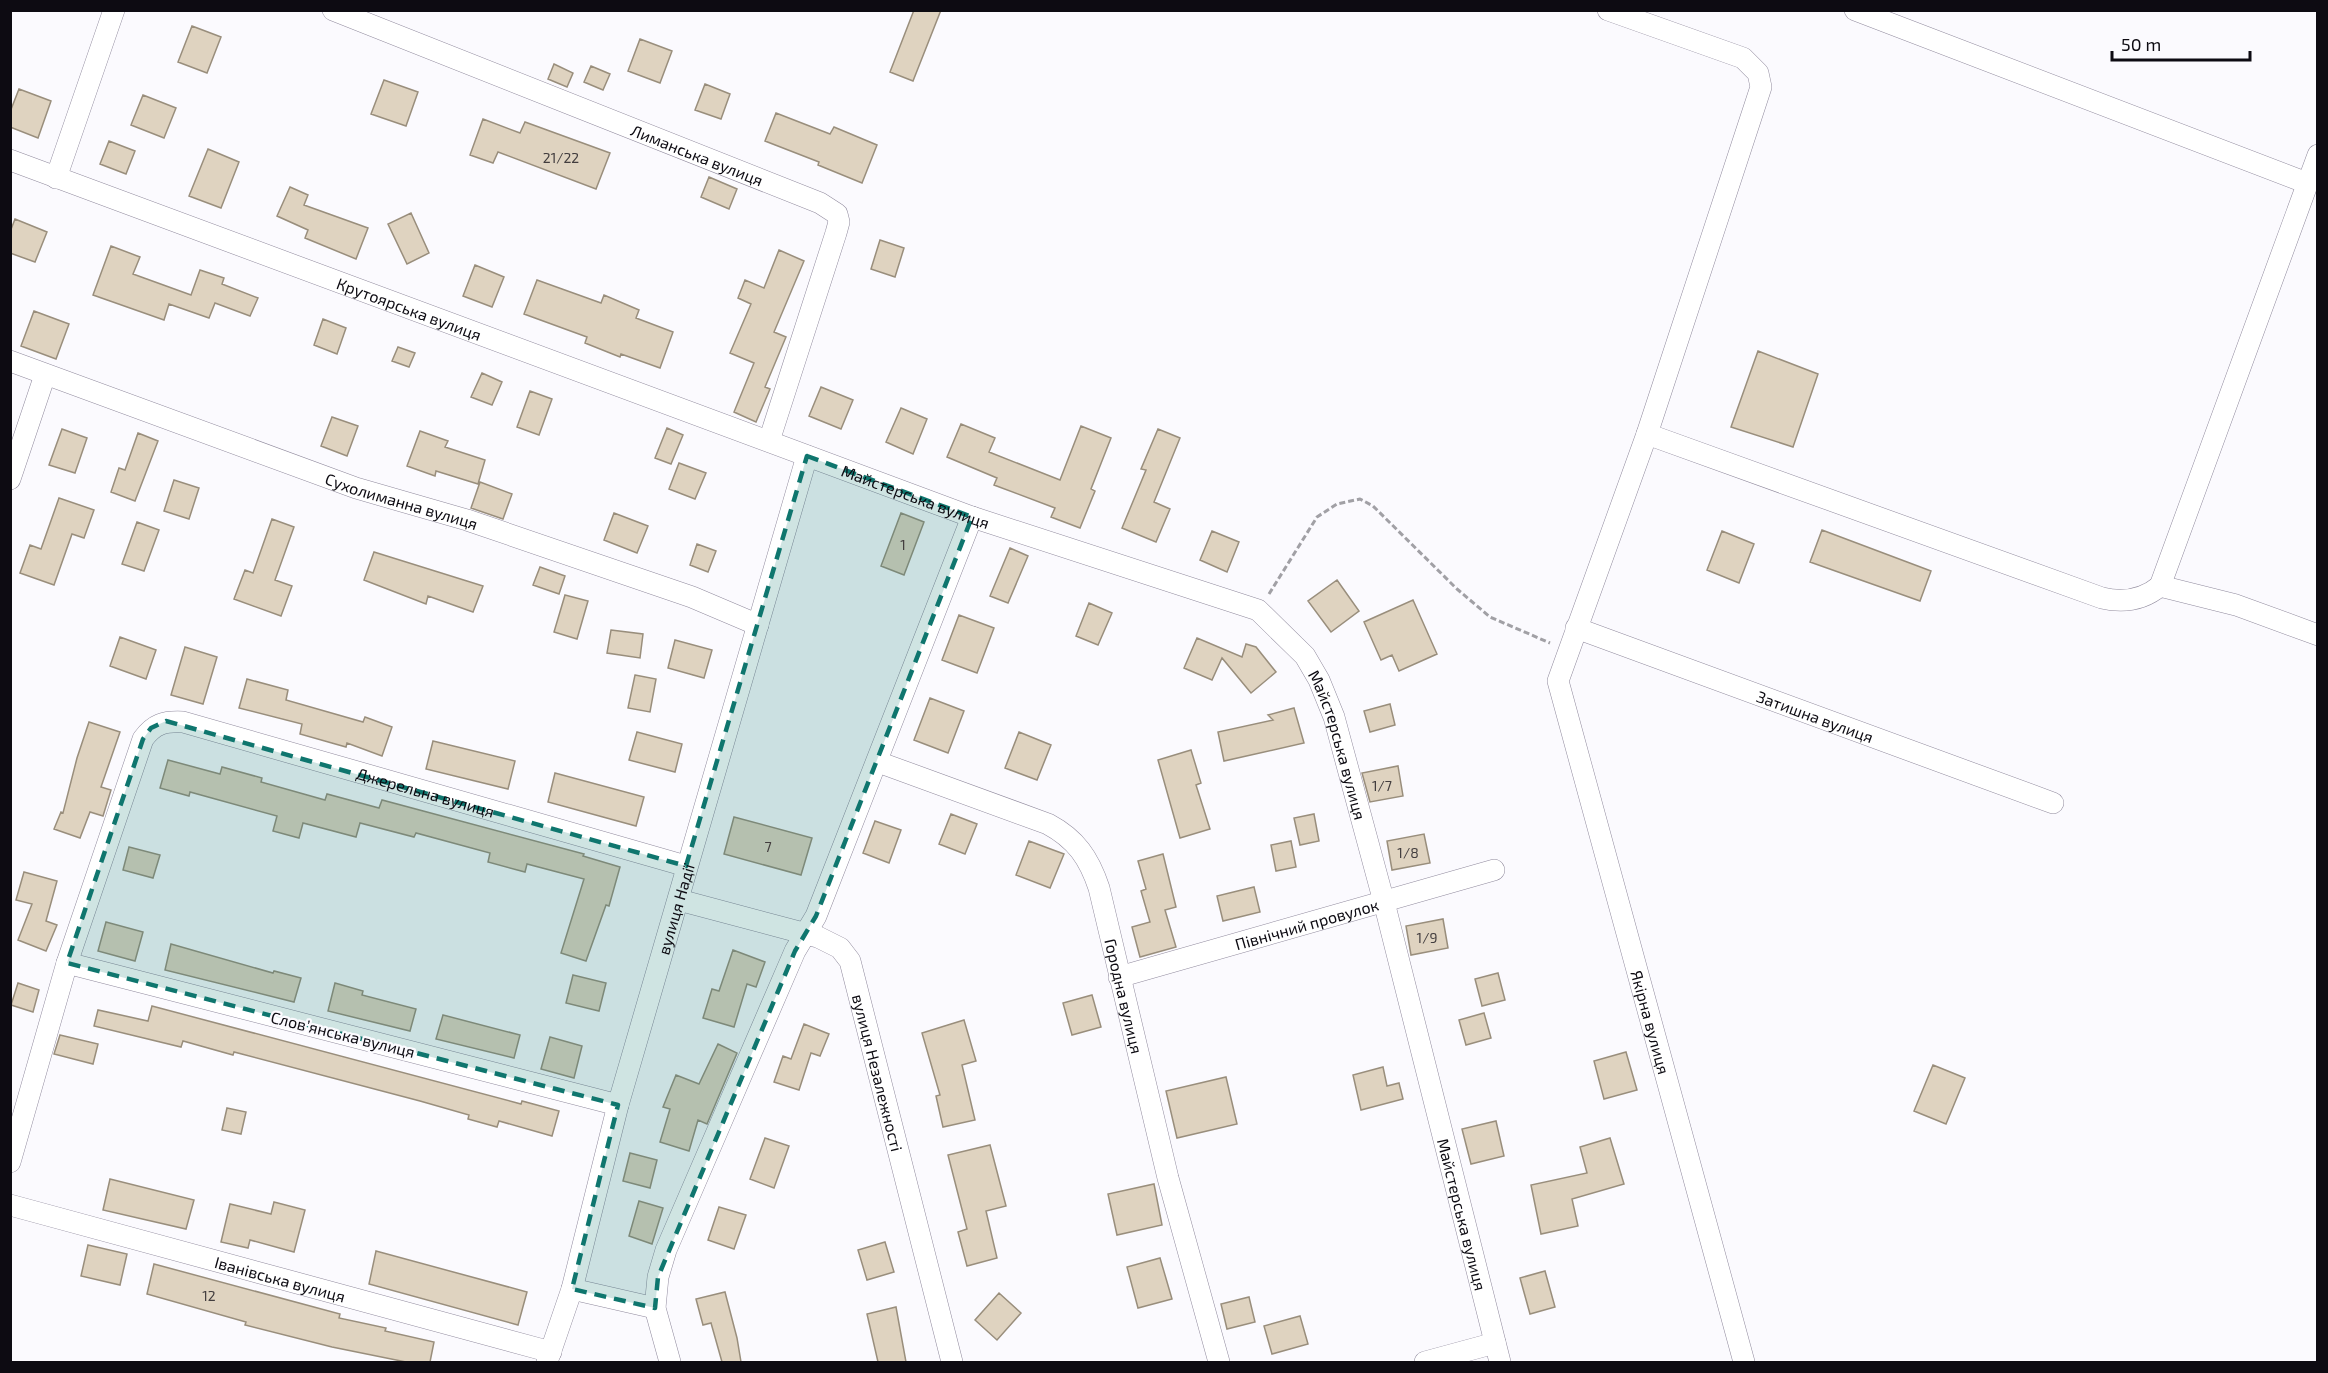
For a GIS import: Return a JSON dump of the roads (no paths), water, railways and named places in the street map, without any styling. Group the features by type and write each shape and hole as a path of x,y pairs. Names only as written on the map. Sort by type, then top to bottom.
{"street":[{"path":"56,178 114,10"},
{"name":"Лиманська вулиця","path":"333,10 820,203 837,214 839,222 836,233 769,441"},
{"path":"1576,628 1647,434 1761,87 1758,74 1743,58 1608,10"},
{"path":"1855,10 2307,183"},
{"path":"1647,434 2102,598 2122,601 2151,594 2160,586 2318,155"},
{"name":"Крутоярська вулиця","path":"10,160 807,456"},
{"name":"Сухолиманна вулиця","path":"10,361 356,488 467,520 692,597 758,625"},
{"path":"10,479 45,375"},
{"name":"вулиця Надії","path":"549,1357 572,1289 618,1104 679,900 686,866 807,456"},
{"name":"Майстерська вулиця","path":"807,456 972,517 1258,610 1305,656 1319,680 1334,717 1384,902 1497,1353"},
{"path":"670,1362 655,1308 658,1277 666,1250 795,951 807,933 878,762 972,517"},
{"path":"2160,586 2236,605 2318,635"},
{"name":"Якірна вулиця","path":"1576,628 1558,681 1744,1362"},
{"name":"Затишна вулиця","path":"1576,628 2053,803"},
{"name":"Джерельна вулиця","path":"67,963 143,740 151,728 166,721 195,726 686,866"},
{"name":"Городна вулиця","path":"878,762 1048,824 1065,833 1078,845 1093,871 1168,1178 1219,1362"},
{"name":"Північний провулок","path":"1119,977 1494,870"},
{"name":"вулиця Незалежності","path":"679,900 807,933 840,948 850,961 952,1362"},
{"path":"10,1162 67,963"},
{"name":"Словʼянська вулиця","path":"67,963 618,1104"},
{"name":"Іванівська вулиця","path":"10,1205 549,1357"},
{"path":"572,1289 655,1308"},
{"path":"1425,1362 1497,1353"}]}
